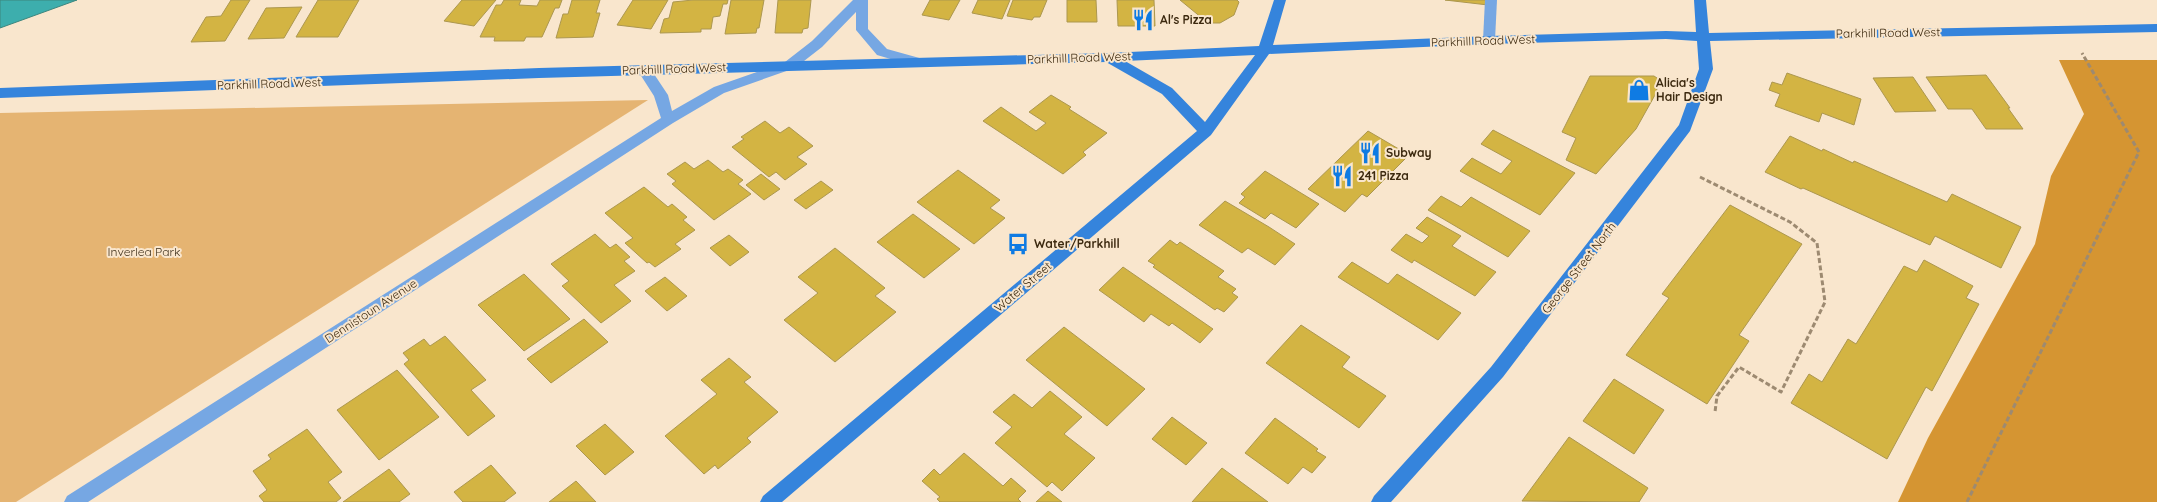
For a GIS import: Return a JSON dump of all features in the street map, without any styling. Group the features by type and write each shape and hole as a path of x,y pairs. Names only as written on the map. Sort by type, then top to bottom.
{"main road":[{"name":"Water Street","path":"769,502 1206,131 1264,52 1280,0"},
{"name":"George Street North","path":"1380,502 1497,372 1685,128 1706,69 1700,0"},
{"name":"Parkhill Road West","path":"0,93 790,65 1264,52 1489,40 1666,35 1703,37 2157,28"},
{"path":"1108,57 1167,91 1206,131"}],"street":[{"path":"861,0 862,30 882,52 918,62"},
{"name":"Dennistoun Avenue","path":"73,502 668,120 719,90 790,65 817,44 861,0"},
{"path":"645,71 661,95 668,120"}],"lane":[{"path":"1489,40 1491,0"}],"path":[{"path":"1967,502 2139,152 2081,53"},
{"path":"1700,177 1790,222 1816,243 1825,302 1781,392 1739,367 1718,396 1715,412"}],"green space":[{"name":"Inverlea Park","path":"648,100 16,502 0,502 0,113"}],"shaded area":[{"path":"2059,60 2157,60 2157,502 1898,502 1928,438 2035,244 2051,176 2084,114"}],"water":[{"path":"0,0 77,0 0,28"}],"building":[{"path":"231,0 250,0 225,41 191,42 206,17 221,16"},
{"path":"318,0 359,0 338,37 296,37"},
{"path":"462,0 496,0 474,26 444,21"},
{"path":"504,0 521,0 519,5 537,6 540,0 562,0 559,8 555,8 542,37 526,37 524,41 494,41 495,37 480,37 496,5 501,5"},
{"path":"572,0 600,0 596,13 600,13 593,37 556,38 563,14 568,14"},
{"path":"633,0 668,0 651,29 617,25"},
{"path":"728,0 727,4 723,4 720,16 713,17 711,29 701,29 701,32 660,33 664,19 669,18 673,2"},
{"path":"731,0 764,0 759,28 757,28 756,33 725,34"},
{"path":"778,0 811,0 808,28 803,29 802,33 775,33"},
{"path":"930,0 960,0 949,20 922,15"},
{"path":"978,0 1010,0 1002,19 972,13"},
{"path":"1013,0 1047,0 1040,17 1034,17 1032,20 1007,16"},
{"path":"1067,0 1096,0 1097,22 1067,22"},
{"path":"1117,0 1154,0 1155,26 1118,26"},
{"path":"1180,0 1237,0 1239,2 1234,15 1220,23 1208,23"},
{"path":"1445,0 1488,0 1488,5"},
{"path":"302,7 284,38 248,39 266,8"},
{"path":"1787,73 1861,99 1854,125 1822,113 1819,122 1775,106 1780,94 1769,90 1772,82 1782,85"},
{"path":"1986,75 2023,129 1986,129 1972,109 1948,109 1926,77"},
{"path":"1590,76 1654,76 1660,80 1655,95 1636,129 1596,174 1566,160 1576,138 1562,132"},
{"path":"1913,77 1936,111 1895,112 1873,78"},
{"path":"1051,95 1107,133 1083,152 1086,155 1063,174 983,121 1001,107 1036,131 1046,123 1029,112"},
{"path":"765,121 780,133 789,127 813,146 797,157 807,164 785,180 776,172 769,177 732,147 744,139 741,137"},
{"path":"1493,130 1575,173 1540,215 1460,171 1472,158 1501,174 1512,161 1481,144"},
{"path":"1368,131 1409,155 1367,197 1362,194 1345,212 1308,189"},
{"path":"1790,136 1822,151 1823,149 1853,163 1854,161 1947,202 1952,194 2021,227 2001,268 1935,236 1930,245 1765,172"},
{"path":"708,160 723,172 728,169 743,180 738,184 751,194 714,220 672,184 676,181 667,174 685,162 694,169"},
{"path":"958,170 1000,200 990,208 1005,218 974,244 917,202"},
{"path":"1265,171 1319,204 1296,228 1271,213 1265,219 1239,203 1245,197 1241,194"},
{"path":"761,174 780,189 764,200 746,185"},
{"path":"821,181 833,190 806,209 794,200"},
{"path":"644,187 668,207 672,204 687,217 683,220 695,230 675,244 681,249 655,267 649,262 647,263 625,243 633,238 605,213"},
{"path":"1441,196 1461,207 1471,197 1530,231 1508,257 1428,210"},
{"path":"1225,201 1295,244 1275,265 1248,248 1242,253 1199,225"},
{"path":"1730,205 1802,244 1739,335 1749,341 1707,404 1626,355 1669,298 1662,294"},
{"path":"913,214 960,249 924,278 877,242"},
{"path":"1427,217 1461,236 1452,246 1496,272 1475,296 1414,260 1412,263 1391,250 1406,234 1422,243 1429,236 1416,228"},
{"path":"595,234 610,248 616,244 630,257 624,261 635,271 614,285 631,301 601,323 562,286 569,281 551,264"},
{"path":"729,235 749,252 730,266 710,248"},
{"path":"1170,240 1177,245 1180,242 1224,271 1218,277 1236,289 1232,293 1238,297 1224,312 1217,308 1215,310 1153,267 1155,265 1148,261"},
{"path":"835,248 885,288 875,296 896,312 835,362 784,320 818,293 798,277"},
{"path":"1924,260 1973,286 1966,298 1979,304 1932,391 1926,387 1887,459 1791,403 1809,374 1822,382 1848,339 1856,344 1904,266 1917,272"},
{"path":"1352,262 1388,284 1397,274 1461,313 1438,340 1338,277"},
{"path":"1123,267 1213,329 1200,343 1172,323 1169,326 1151,314 1144,322 1099,290"},
{"path":"524,274 570,319 524,351 478,305"},
{"path":"665,277 687,296 667,311 645,291"},
{"path":"584,319 608,342 551,383 527,359"},
{"path":"1301,325 1350,357 1342,367 1386,396 1359,428 1266,363"},
{"path":"1064,327 1145,389 1107,426 1026,360"},
{"path":"445,336 486,380 471,390 495,416 468,436 404,364 409,360 403,353 424,339 430,346"},
{"path":"729,358 751,377 744,382 778,412 747,438 751,442 718,469 715,465 704,474 665,436 717,394 701,380"},
{"path":"397,370 439,417 379,460 337,410"},
{"path":"1614,379 1664,410 1634,454 1583,421"},
{"path":"1050,391 1082,417 1064,434 1095,458 1062,491 1052,482 1047,487 995,443 1012,427 993,412 1014,394 1032,408"},
{"path":"1172,417 1207,443 1186,465 1152,439"},
{"path":"1275,418 1326,457 1312,473 1303,467 1288,484 1245,453"},
{"path":"605,424 634,452 605,475 576,446"},
{"path":"307,429 342,472 328,482 341,498 336,502 264,502 259,496 267,490 253,471 271,459 268,455"},
{"path":"1569,437 1648,488 1639,502 1522,501"},
{"path":"964,453 1003,486 1011,478 1026,491 1018,499 1021,502 940,502 937,499 940,497 922,481 934,469 940,475"},
{"path":"491,465 516,493 504,502 463,502 454,492"},
{"path":"1222,468 1268,502 1192,502"},
{"path":"389,469 410,494 399,502 343,502"},
{"path":"576,481 596,502 549,502"},
{"path":"1048,491 1062,502 1036,502"}],"place":[{"name":"Al's Pizza","path":"1143,20"},
{"name":"Alicia's Hair Design","path":"1639,90"},
{"name":"Subway","path":"1370,153"},
{"name":"241 Pizza","path":"1342,176"},
{"name":"Water/Parkhill","path":"1018,244"}]}
